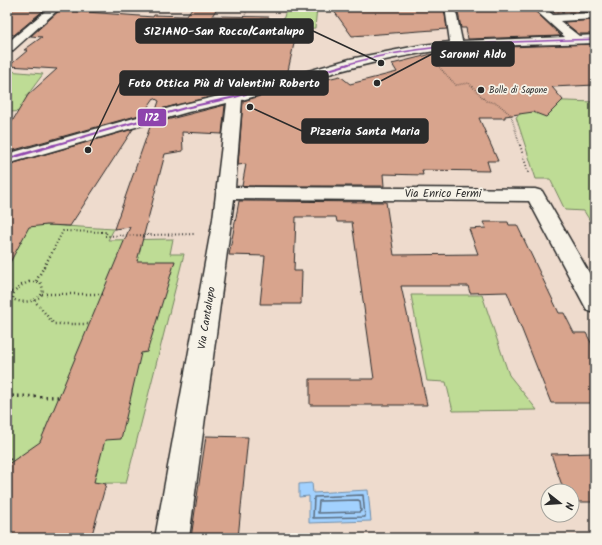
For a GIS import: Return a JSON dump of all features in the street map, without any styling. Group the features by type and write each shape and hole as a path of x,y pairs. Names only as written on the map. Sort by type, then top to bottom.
{"street":[{"path":"7,50 56,7"},
{"path":"450,7 456,45"},
{"path":"537,7 575,39"},
{"path":"550,18 595,16"},
{"path":"7,36 22,36"},
{"path":"7,159 185,108 235,97 355,62 422,49 456,45 595,39"},
{"name":"Via Cantalupo","path":"172,538 226,192 235,97"},
{"name":"Via Enrico Fermi","path":"226,192 535,195"},
{"path":"535,195 595,304"}],"path":[{"path":"240,30 247,10 244,7"},
{"path":"422,49 456,85 469,83 486,101 496,103 511,115 535,195"},
{"path":"36,281 63,230 107,232 105,236 220,234"},
{"path":"36,281 40,282 44,287 41,294 29,302 19,303 13,299 14,292 21,285 36,281"},
{"path":"7,292 14,292"},
{"path":"41,294 103,294"},
{"path":"34,300 54,324 90,324"},
{"path":"7,396 59,397"},
{"path":"7,454 11,462"}],"green space":[{"path":"287,7 317,7 315,28 280,30"},
{"path":"7,71 43,74 26,97 44,98 35,111 7,112"},
{"path":"539,100 595,102 595,229 584,211 565,210 550,179 536,179 516,117"},
{"path":"47,225 114,229 108,240 173,239 170,254 184,254 126,483 7,484 7,227"},
{"path":"411,295 482,295 509,375 537,410 453,411 446,382 427,381"}],"water":[{"path":"312,483 313,493 368,490 371,521 309,523 309,496 299,497 299,484"}],"building":[{"path":"7,7 45,9 14,35 7,34"},
{"path":"193,7 218,7 212,16 269,17 265,32 284,30 295,39 287,75 232,92 156,110 159,101 154,98 143,114 7,152 7,130 28,95 57,69 9,66 28,50 24,50 42,37 31,36 60,10 153,17 154,15 186,16"},
{"path":"331,7 444,7 447,29 352,36"},
{"path":"457,7 531,7 561,36 468,39 466,28 461,28"},
{"path":"546,7 595,7 595,12 554,13"},
{"path":"595,20 595,34 579,34 564,22"},
{"path":"595,44 595,85 552,87 563,100 546,117 533,112 505,116 505,118 479,118 498,161 487,161 490,171 422,170 423,175 383,174 384,186 242,186 246,164 238,165 243,101 340,76 350,84 397,72 392,64 444,51"},
{"path":"225,105 222,134 182,132 183,151 165,154 137,261 175,261 147,352 141,353 121,439 105,440 94,482 106,484 91,538 7,538 7,465 40,442 130,227 114,229 151,124"},
{"path":"133,129 70,226 47,225 29,227 7,268 7,165"},
{"path":"239,201 386,202 394,255 478,254 469,229 486,228 483,222 508,222 509,225 517,225 559,313 564,313 574,333 586,333 595,350 595,403 551,403 507,292 470,293 468,286 401,286 427,405 310,405 310,379 374,379 352,222 337,222 336,217 296,217 294,271 302,271 301,304 260,304 265,256 229,255"},
{"path":"206,436 248,437 238,538 191,538"},
{"path":"595,453 595,502 580,502 580,483 561,483 551,454"}],"transit line":[{"name":"172","path":"7,159 185,108 235,97 355,62 422,49 457,45 595,39"}],"place":[{"name":"SIZIANO-San Rocco/Cantalupo","path":"381,63"},
{"name":"Saronni Aldo","path":"377,83"},
{"name":"Bolle di Sapone","path":"481,90"},
{"name":"Pizzeria Santa Maria","path":"250,107"},
{"name":"Foto Ottica Più di Valentini Roberto","path":"88,150"}]}
